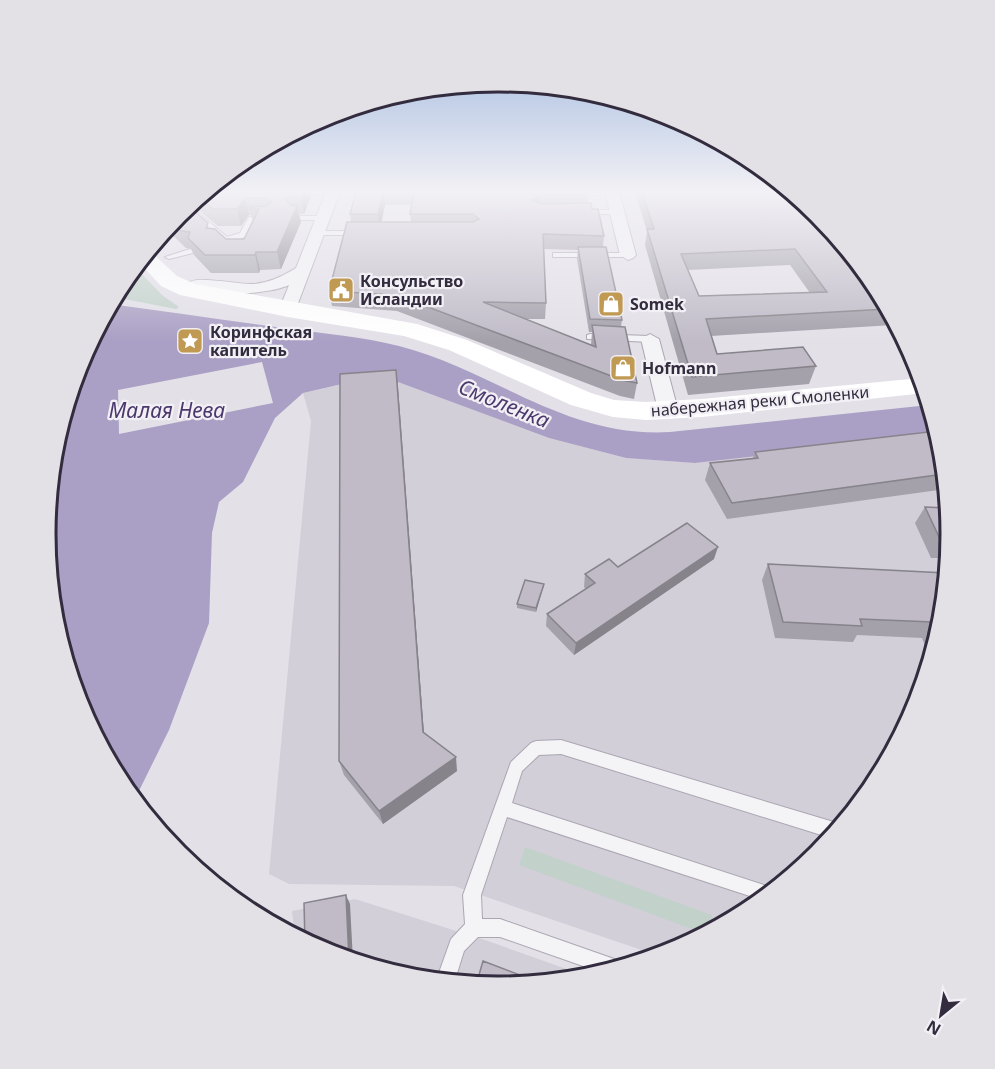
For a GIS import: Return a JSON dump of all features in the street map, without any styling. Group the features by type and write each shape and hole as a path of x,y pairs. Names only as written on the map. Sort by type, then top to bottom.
{"main road":[{"path":"161,250 197,283 218,295"},
{"name":"набережная реки Смоленки","path":"150,261 169,281 188,290 288,310 408,329 458,345 597,404 629,411 668,410 914,387"}],"street":[{"path":"288,310 315,242"},
{"path":"625,242 628,255"},
{"path":"197,283 238,290 259,289 289,282 305,269"},
{"path":"650,339 668,410"}],"lane":[{"path":"161,250 190,251"},
{"path":"556,255 628,255"},
{"path":"590,338 650,339"},
{"path":"474,928 472,895 516,767 536,748 561,747 828,828"},
{"path":"502,808 759,891"},
{"path":"448,974 457,945 474,928 500,928 602,964"}],"shaded area":[{"path":"141,273 162,295 179,307 176,309 124,299"},
{"path":"359,380 398,382 549,438 626,458 695,463 928,437 936,477 940,534 936,592 931,621 906,704 880,756 848,804 810,847 767,885 693,931 645,951 454,886 289,884 269,874 311,421 303,393"},
{"path":"525,847 712,915 711,921 695,930 519,865"},
{"path":"355,899 488,941 570,970 526,976 469,976 411,968 355,953 302,931 294,927 292,911"}],"water":[{"name":"Малая Нева","path":"120,305 345,336 399,346 434,357 563,414 597,425 632,431 670,432 920,406 928,437 695,463 626,458 549,438 398,382 359,380 303,393 275,418 243,482 219,502 212,533 209,623 169,730 138,792 115,755 89,704 71,649 59,592 56,563 56,506 64,448 89,365"}],"pier":[{"path":"262,362 273,403 119,434 118,390"}],"building":[{"path":"192,242 281,242 277,252 256,252 255,255 205,255"},
{"path":"342,242 543,242 546,303 483,302 596,347 592,325 625,327 637,383 622,380 396,295 329,291"},
{"path":"651,242 829,242 855,275 877,310 706,319 717,354 803,347 816,366 692,377","holes":["795,249 827,292 699,296 681,254"]},
{"path":"578,247 606,247 622,320 590,319"},
{"path":"396,370 423,732 456,757 379,811 339,761 340,374"},
{"path":"927,432 936,475 732,503 710,463 758,458 755,452"},
{"path":"925,507 939,508 940,539"},
{"path":"687,523 718,547 576,643 547,614 595,583 585,574 609,559 618,567"},
{"path":"768,564 938,573 931,622 860,619 862,626 783,622"},
{"path":"525,580 544,584 536,608 517,604"},
{"path":"346,895 349,951 305,932 304,903"},
{"path":"483,961 523,976 498,976 479,976"}],"place":[{"name":"Консульство Исландии","path":"341,290"},
{"name":"Somek","path":"611,304"},
{"name":"Коринфская капитель","path":"190,341"},
{"name":"Hofmann","path":"623,368"}],"water label":[{"name":"Смоленка","path":"504,404"}]}
